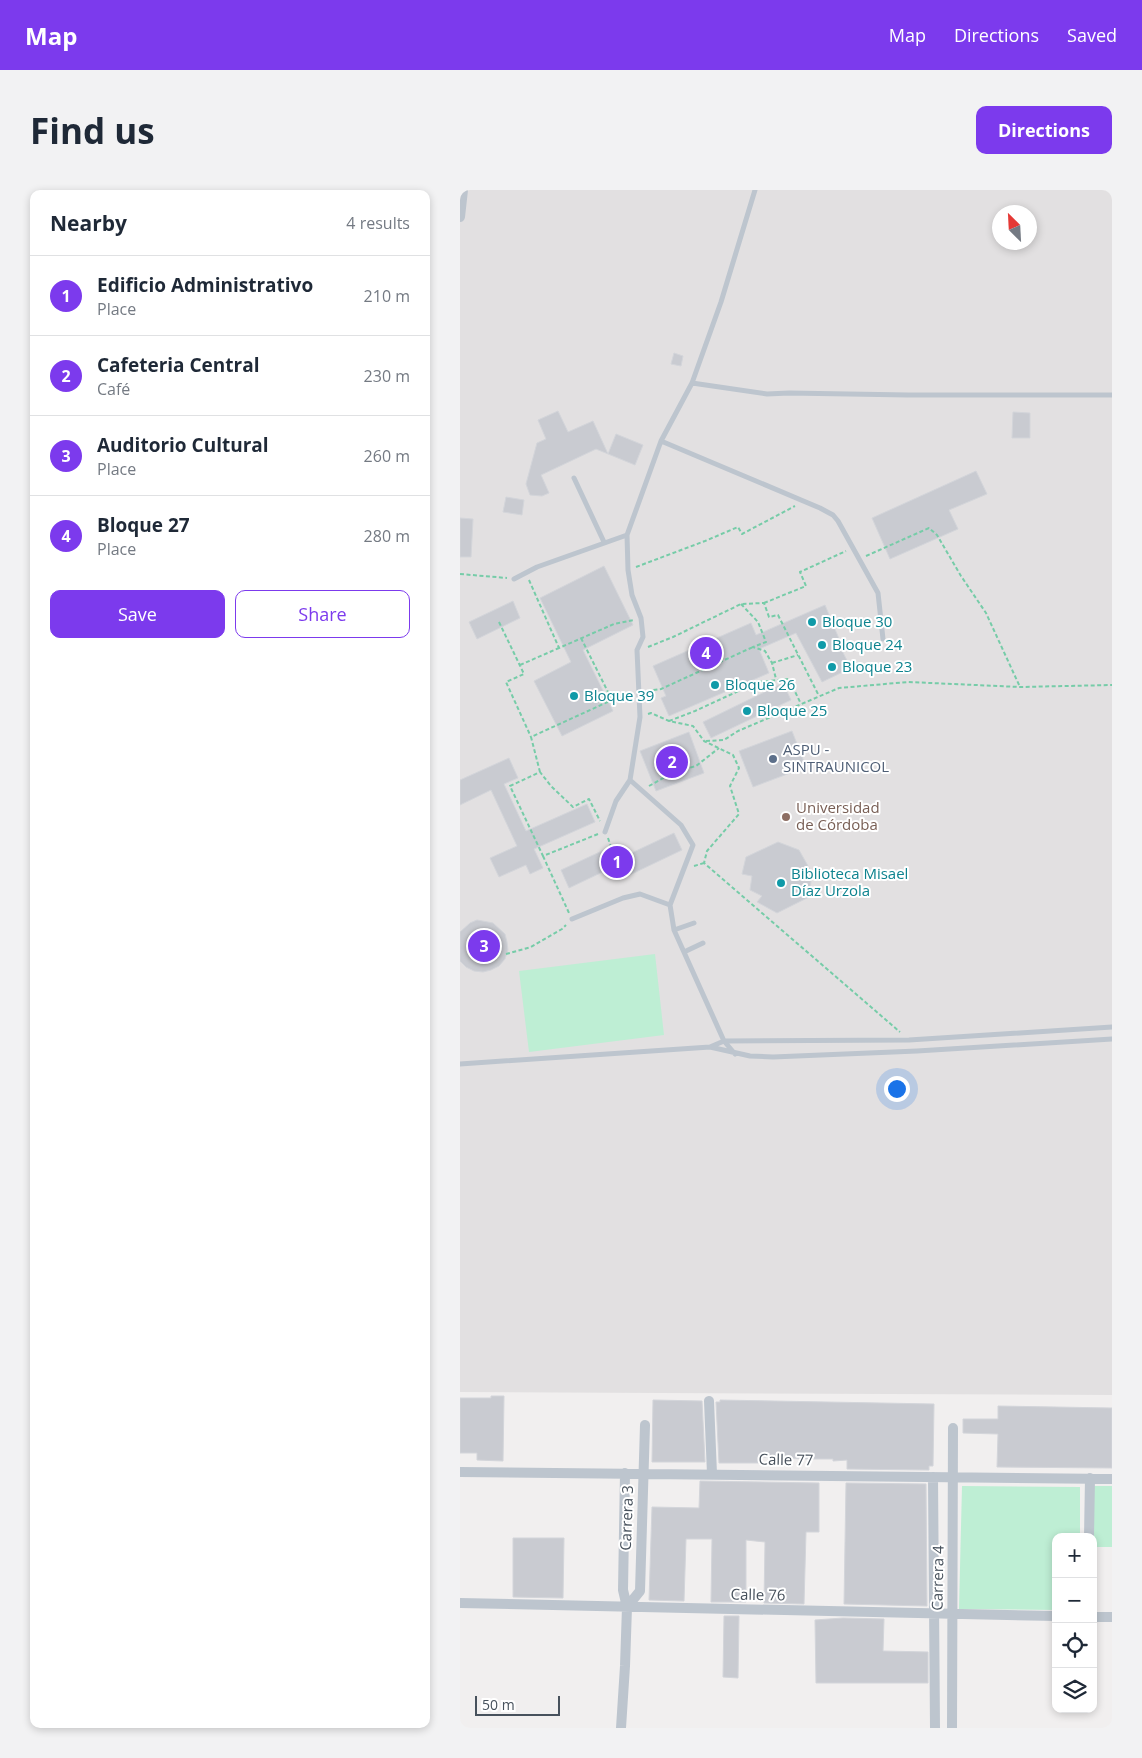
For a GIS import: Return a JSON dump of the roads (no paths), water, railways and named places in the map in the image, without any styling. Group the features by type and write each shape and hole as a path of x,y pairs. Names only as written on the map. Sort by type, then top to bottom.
{"street":[{"path":"460,217 464,190"},
{"path":"709,1401 712,1474"},
{"name":"Carrera 3","path":"627,1607 640,1591 645,1425"},
{"name":"Carrera 4","path":"952,1728 953,1428"},
{"name":"Calle 77","path":"460,1472 1112,1479"},
{"name":"Carrera 3","path":"621,1728 627,1607 623,1590 625,1473"},
{"name":"Carrera 4","path":"932,1477 935,1728"},
{"path":"1089,1533 1090,1478"},
{"name":"Calle 76","path":"460,1603 1052,1616"},
{"path":"1097,1617 1112,1617"}],"lane":[{"path":"605,832 616,801 630,780 640,717 638,650 643,637 641,618 632,595 628,570 627,535 661,441 692,383 721,302 755,190"},
{"path":"692,383 767,394 1112,395"},
{"path":"661,441 833,515 878,593 884,640"},
{"path":"574,478 604,542"},
{"path":"514,579 538,567 627,535"},
{"path":"630,780 681,825 692,845 670,905 674,930 724,1041 735,1054"},
{"path":"572,919 610,903 640,894 670,905"},
{"path":"674,930 694,923"},
{"path":"684,952 703,943"},
{"path":"460,1064 710,1047 724,1041 910,1040 1112,1027"},
{"path":"1041,1031 1043,1042"},
{"path":"710,1047 735,1054 773,1057 1112,1038"}],"place":[{"name":"Bloque 30","path":"812,622"},
{"name":"Bloque 24","path":"822,645"},
{"name":"Bloque 27","path":"706,653"},
{"name":"Bloque 23","path":"832,667"},
{"name":"Bloque 26","path":"715,685"},
{"name":"Bloque 39","path":"574,696"},
{"name":"Bloque 25","path":"747,711"},
{"name":"ASPU - SINTRAUNICOL","path":"773,759"},
{"name":"Cafeteria Central","path":"672,762"},
{"name":"Universidad de Córdoba","path":"786,817"},
{"name":"Edificio Administrativo","path":"617,862"},
{"name":"Biblioteca Misael Díaz Urzola","path":"781,883"},
{"name":"Auditorio Cultural","path":"484,946"}]}
